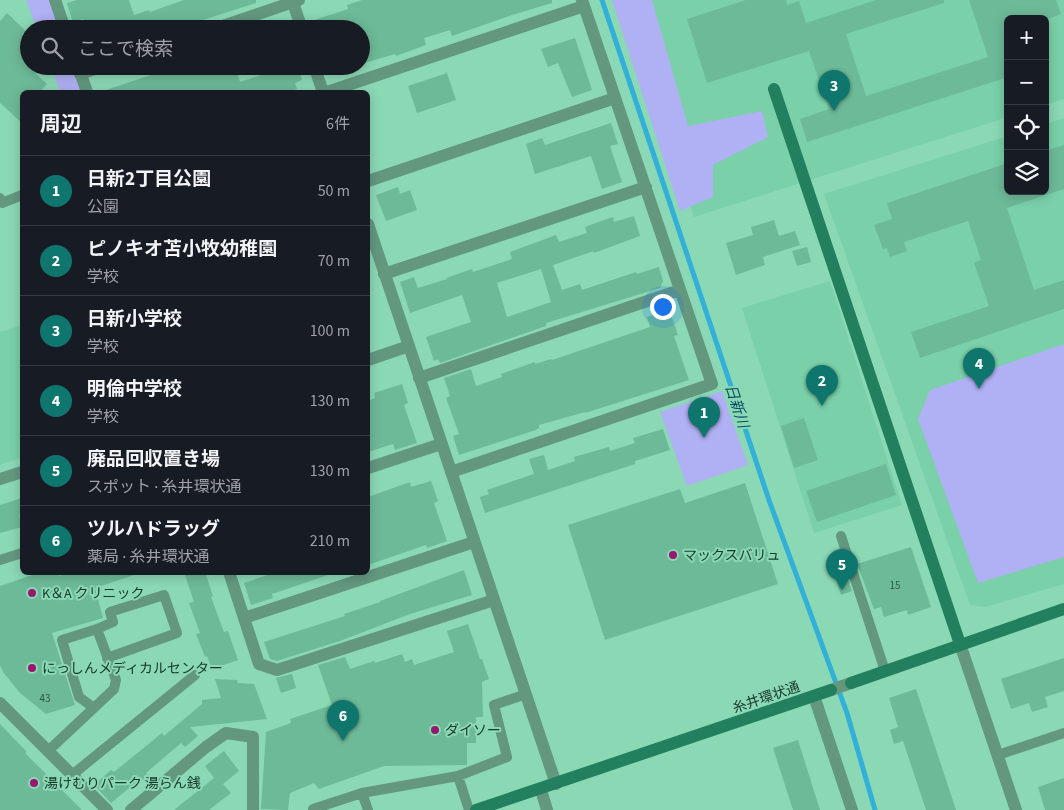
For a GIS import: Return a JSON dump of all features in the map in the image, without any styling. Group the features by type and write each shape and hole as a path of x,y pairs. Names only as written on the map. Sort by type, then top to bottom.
{"street":[{"path":"55,0 62,20"},
{"path":"240,20 295,1 300,20"},
{"path":"333,90 583,3 712,384 451,472"},
{"path":"81,75 86,90"},
{"path":"317,75 322,90"},
{"path":"774,89 1016,810"},
{"path":"370,180 615,98"},
{"path":"384,274 646,188"},
{"path":"370,230 556,784"},
{"path":"419,378 680,290"},
{"path":"370,359 408,346"},
{"path":"370,467 441,444"},
{"path":"0,480 20,473"},
{"path":"244,618 474,542"},
{"path":"230,575 259,664 277,670 494,600"},
{"name":"糸井環状通","path":"476,810 541,790 1064,609"},
{"path":"814,696 852,810"},
{"path":"0,703 107,810"},
{"path":"131,810 206,747 226,733 252,737 253,810"},
{"path":"541,790 547,810"}],"lane":[{"path":"0,198 2,202 20,196"},
{"path":"841,536 885,671"},
{"path":"0,560 20,554"},
{"path":"94,708 80,697 62,640 113,622 110,612 164,595 177,633 107,658"},
{"path":"48,751 114,689 116,680 97,629"},
{"path":"72,775 195,675"},
{"path":"313,809 362,793 458,776 507,757 494,705 526,694"},
{"path":"998,754 1064,733"},
{"path":"458,776 469,810"},
{"path":"362,793 368,810"}],"shaded area":[{"path":"26,0 49,0 56,20 34,20"},
{"path":"612,0 652,0 688,126 762,111 768,137 713,165 713,197 680,211"},
{"path":"624,0 1064,0 1064,99 1049,104 1049,15 1004,15 1004,118 694,217"},
{"path":"54,75 76,75 81,90 59,90"},
{"path":"1064,118 1064,584 985,607 970,605 824,194 1004,137 1004,195 1049,195 1049,123"},
{"path":"830,281 902,505 814,533 742,308"},
{"path":"20,326 20,458 0,465 0,332"},
{"path":"1064,344 1064,557 978,583 918,419 930,390"},
{"path":"722,391 748,465 687,486 660,412"}],"building":[{"path":"77,0 129,0 134,15 149,10 150,12 184,0 256,0 256,3 203,20 72,20 67,3"},
{"path":"362,0 552,0 552,3 452,36 450,30 424,38 426,45 396,56 395,54 370,61 370,20 314,20 348,9 347,5"},
{"path":"746,0 786,0 787,5 799,1 806,23 876,0 944,0 944,3 846,34 866,96 988,57 969,0 1056,0 1061,14 1049,19 1049,15 1004,15 1004,78 807,142 800,119 829,109 809,51 707,83 687,19"},
{"path":"7,13 20,25 20,75 37,75 47,84 42,90 20,90 20,121 0,103 0,21"},
{"path":"575,38 592,90 572,97 558,63 548,67 541,49"},
{"path":"447,73 456,100 417,113 408,86"},
{"path":"151,75 238,75 240,82 262,75 301,75 302,80 295,83 297,89 294,90 106,90"},
{"path":"611,123 618,144 610,146 622,182 602,189 591,156 535,174 526,144 542,138 545,145"},
{"path":"1064,145 1064,189 1049,194 1049,150"},
{"path":"1004,164 1004,195 1046,195 1007,208 1034,290 1064,280 1064,309 920,358 911,332 989,306 974,263 981,260 968,221 904,242 907,251 890,257 887,248 883,249 874,225 892,219 887,203"},
{"path":"398,187 400,194 410,190 417,210 386,221 376,195"},
{"path":"634,216 640,236 594,253 594,251 553,265 562,290 580,284 582,290 636,272 637,274 659,267 663,281 660,288 546,323 546,326 440,363 438,359 434,361 426,337 471,322 462,295 410,313 400,282 414,277 418,288 472,269 473,272 512,259 510,252 556,235 559,242 587,233 585,227 604,220 613,217 614,222","holes":["541,269 551,302 507,317 497,283"]},
{"path":"774,220 779,236 795,231 800,245 763,257 765,265 736,275 726,243 753,235 751,227"},
{"path":"807,247 811,262 797,266 792,251"},
{"path":"669,309 678,335 674,336 689,380 585,413 539,425 539,428 536,430 459,455 453,436 459,434 446,398 450,396 444,378 471,369 476,386 502,377 501,374 535,362 535,364 552,360 650,327 647,317"},
{"path":"402,384 408,403 404,405 417,443 395,450 393,444 370,451 370,400 375,398 374,393"},
{"path":"804,418 818,460 794,468 781,426"},
{"path":"663,429 670,450 635,461 635,464 485,513 480,497 489,494 487,490 534,474 529,459 544,455 548,470 575,461 574,457 609,447 610,451 635,443 633,438"},
{"path":"886,464 896,495 817,522 806,491"},
{"path":"431,481 438,501 434,503 447,541 427,548 426,545 370,564 370,496 410,482 411,487"},
{"name":"マックスバリュ","path":"745,483 778,584 605,640 568,525 680,489 685,503"},
{"path":"20,499 20,528 0,533 0,505"},
{"path":"911,547 931,607 908,615 907,610 884,617 881,607 874,609 857,564"},
{"path":"844,568 852,591 841,595 834,572"},
{"path":"464,570 472,595 410,614 340,641 277,661 270,659 264,642 345,616 344,614"},
{"path":"32,575 134,575 95,588 103,618 52,633 75,705 46,714 20,693 3,672 0,665 0,586"},
{"path":"185,575 206,575 213,596 211,597 224,632 228,631 238,660 212,669 196,634 200,633 189,603 194,602"},
{"path":"267,575 328,575 272,594 273,598 251,605 244,583"},
{"path":"468,624 489,679 482,682 483,717 476,717 476,743 467,743 467,765 384,766 319,789 314,783 290,793 288,810 261,809 266,732 291,723 290,719 332,705 318,665 345,657 350,669 402,654 405,662 412,659 414,665 454,652 447,631"},
{"path":"1064,658 1064,691 1045,697 1048,707 1032,712 1029,703 1011,709 1001,679"},
{"path":"292,674 296,688 281,693 276,678"},
{"path":"215,679 237,680 238,683 254,684 267,719 190,727 198,736 185,747 181,743 146,773 148,775 136,786 134,784 111,803 94,785 111,770 114,772 162,733 164,736 202,704 202,700 221,698"},
{"path":"916,689 956,810 926,810 903,741 894,744 890,730 898,727 889,698"},
{"name":"湯けむりパーク 湯らん銭","path":"0,724 27,752 25,753 82,810 0,810"},
{"path":"798,740 820,810 793,810 773,748"},
{"path":"224,751 239,771 223,784 231,793 209,810 174,810 214,778 205,766"},
{"path":"1064,778 1064,810 1045,810 1038,787"}],"waterway":[{"name":"日新川","path":"602,0 770,503 847,713 875,810"}],"place":[{"name":"日新小学校","path":"834,111"},
{"name":"明倫中学校","path":"979,389"},
{"name":"ピノキオ苫小牧幼稚園","path":"822,406"},
{"name":"日新2丁目公園","path":"704,438"},
{"name":"マックスバリュ","path":"673,555"},
{"name":"廃品回収置き場","path":"842,590"},
{"name":"K＆A クリニック","path":"32,593"},
{"name":"にっしんメディカルセンター","path":"32,668"},
{"name":"ダイソー","path":"435,730"},
{"name":"ツルハドラッグ","path":"343,741"},
{"name":"湯けむりパーク 湯らん銭","path":"34,783"}]}
